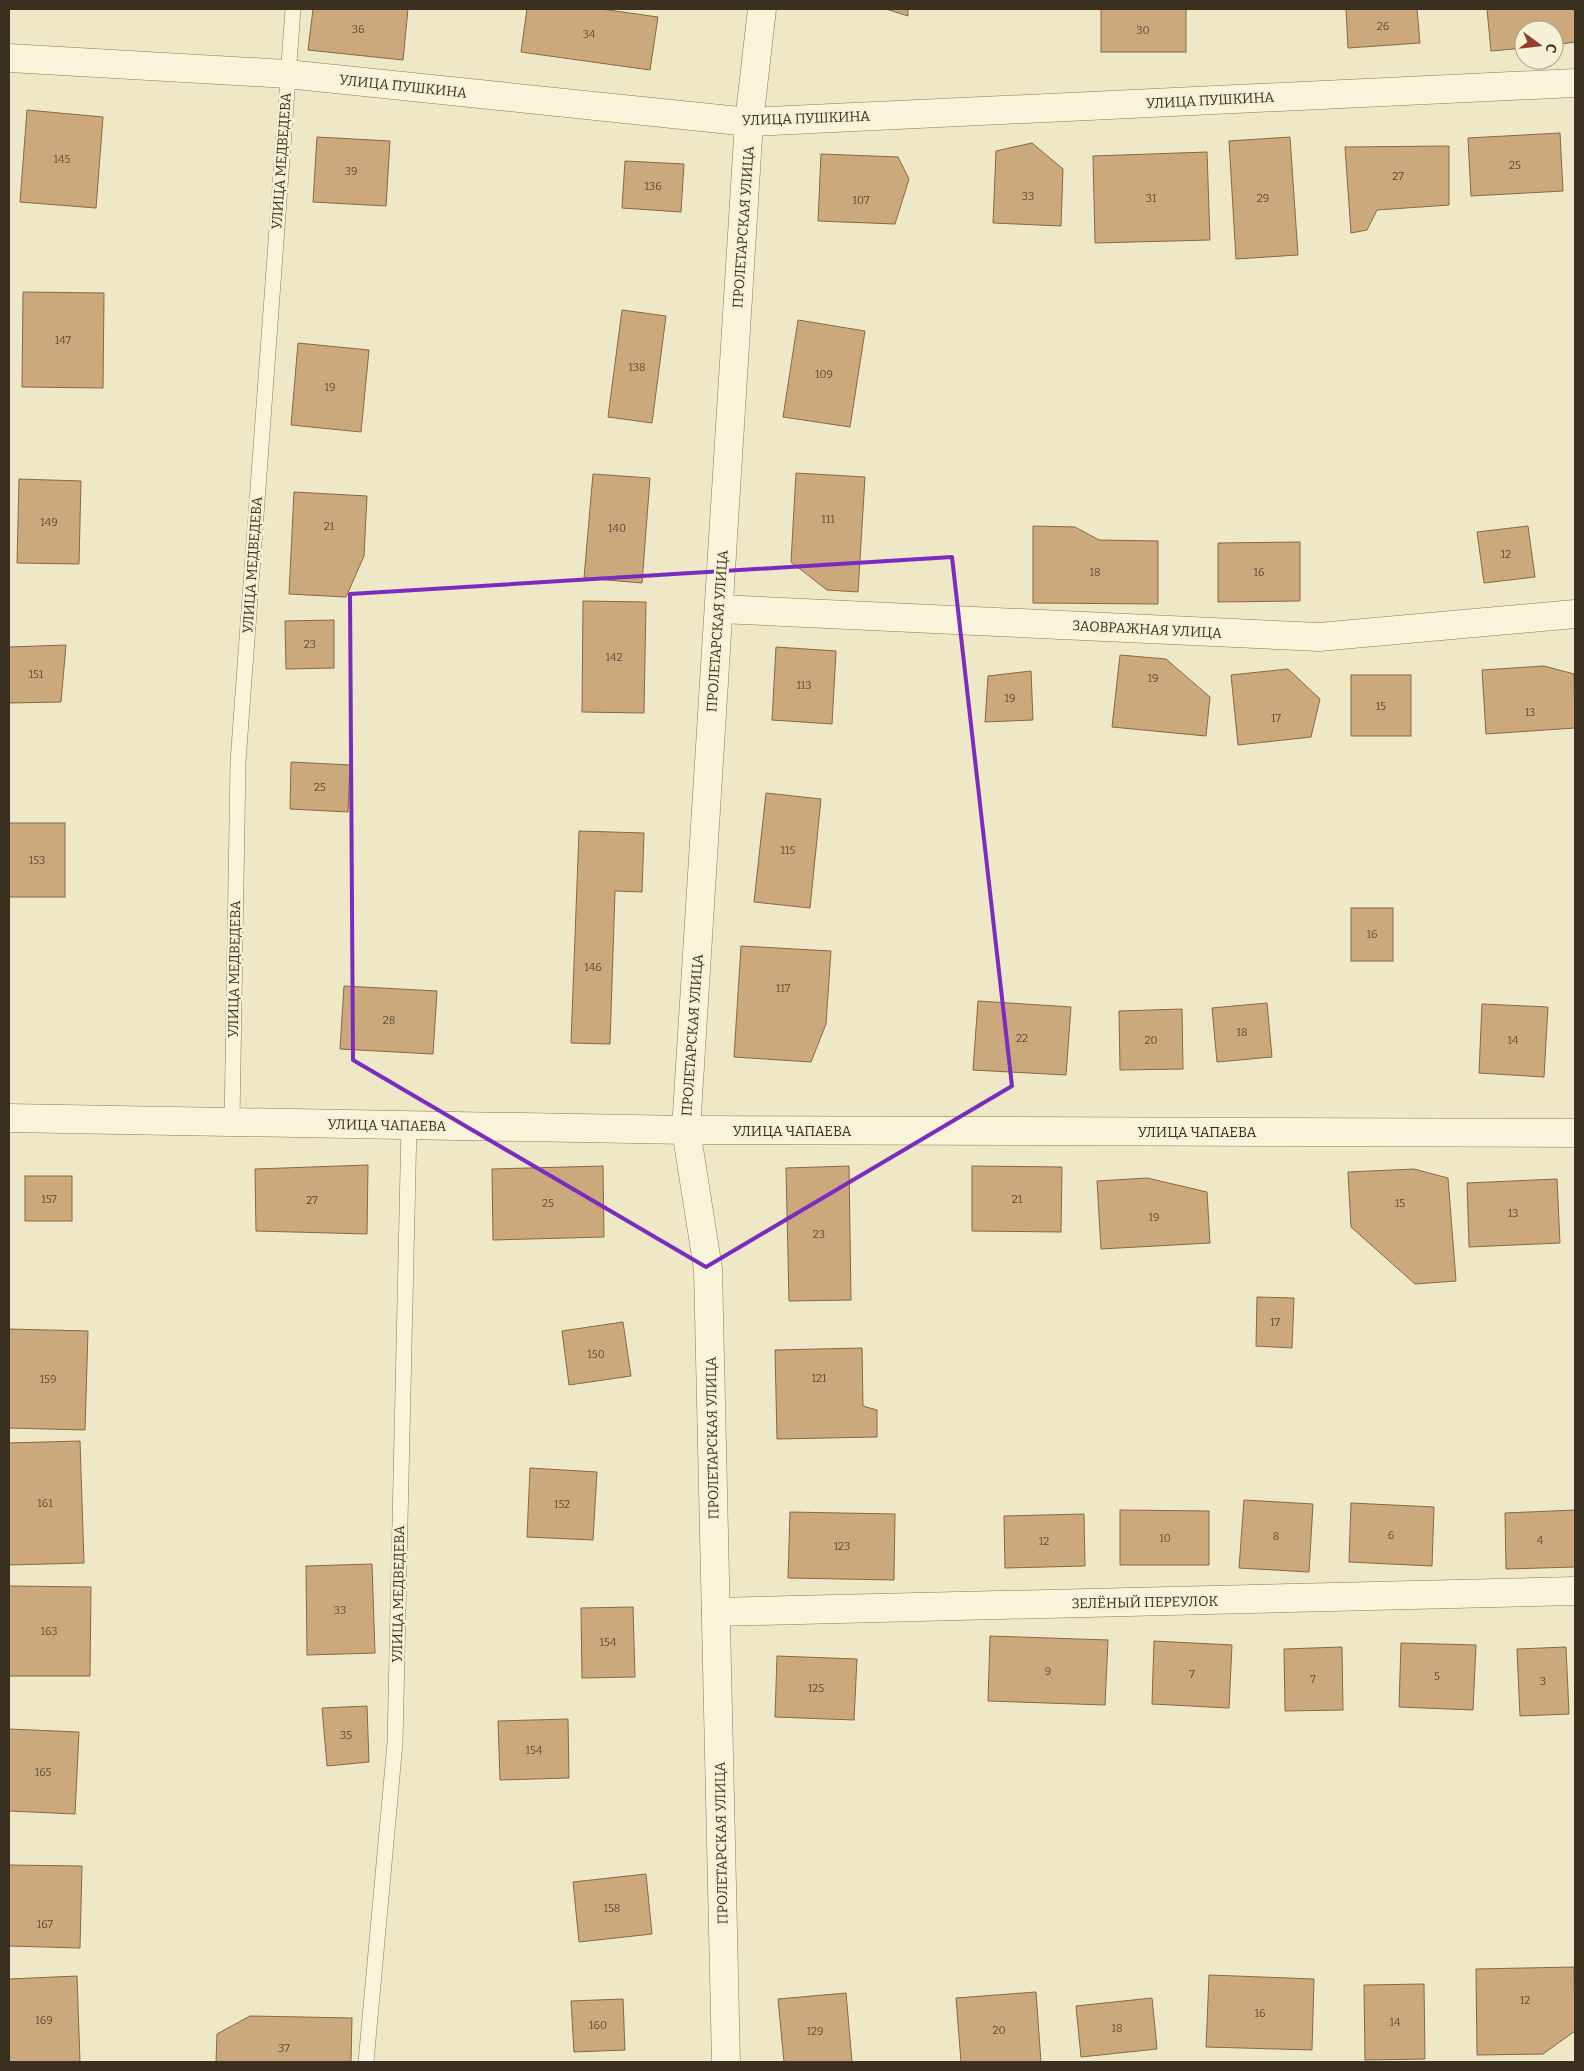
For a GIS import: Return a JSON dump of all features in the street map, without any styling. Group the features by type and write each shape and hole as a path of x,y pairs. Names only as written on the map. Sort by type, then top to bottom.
{"street":[{"name":"ПРОЛЕТАРСКАЯ УЛИЦА","path":"726,2062 708,1269 686,1130 749,122 762,9"},
{"name":"УЛИЦА ПУШКИНА","path":"9,58 287,74 749,122 1575,83"},
{"name":"ЗАОВРАЖНАЯ УЛИЦА","path":"718,609 1319,637 1575,614"},
{"name":"УЛИЦА ЧАПАЕВА","path":"9,1118 686,1130 1575,1133"},
{"name":"ЗЕЛЁНЫЙ ПЕРЕУЛОК","path":"716,1612 1575,1592"}],"lane":[{"name":"УЛИЦА МЕДВЕДЕВА","path":"232,1122 238,762 293,9"},
{"name":"УЛИЦА МЕДВЕДЕВА","path":"366,2062 394,1743 409,1125"}],"highlighted area":[{"path":"952,557 1012,1086 706,1267 353,1060 350,594"}],"building":[{"path":"313,9 408,9 403,60 308,50"},
{"path":"527,9 601,9 658,17 650,70 521,52"},
{"path":"886,9 908,9 908,16"},
{"path":"1101,9 1186,9 1186,52 1101,52"},
{"path":"1346,9 1417,9 1420,43 1348,48"},
{"path":"1487,9 1575,9 1575,42 1564,44 1564,20 1514,20 1514,49 1491,51"},
{"path":"27,110 103,117 96,208 20,202"},
{"path":"1560,133 1563,191 1471,196 1468,138"},
{"path":"317,137 390,141 386,206 313,202"},
{"path":"1290,137 1298,255 1236,259 1229,141"},
{"path":"1032,143 1063,169 1061,226 993,223 996,151"},
{"path":"1449,146 1449,205 1377,210 1367,230 1351,233 1345,147"},
{"path":"1207,152 1210,240 1095,243 1093,156"},
{"path":"821,154 898,157 909,179 895,224 818,221"},
{"path":"625,161 684,164 681,212 622,208"},
{"path":"23,292 104,293 103,388 22,387"},
{"path":"622,310 666,316 652,423 608,417"},
{"path":"798,320 865,331 850,427 783,417"},
{"path":"298,343 369,350 361,432 291,425"},
{"path":"796,473 865,477 858,592 827,590 791,562"},
{"path":"593,474 650,478 642,583 584,578"},
{"path":"19,479 81,481 79,564 17,563"},
{"path":"294,492 367,496 364,556 346,597 289,594"},
{"path":"1033,526 1075,527 1099,540 1158,541 1158,604 1033,603"},
{"path":"1528,526 1535,577 1484,583 1477,532"},
{"path":"1300,542 1300,601 1218,602 1218,543"},
{"path":"583,601 646,602 644,713 582,712"},
{"path":"334,620 334,668 286,669 285,621"},
{"path":"66,645 61,702 9,703 9,647"},
{"path":"776,647 836,651 832,724 772,720"},
{"path":"1120,655 1166,659 1210,697 1206,736 1112,727"},
{"path":"1544,666 1574,674 1575,728 1486,734 1482,670"},
{"path":"1288,669 1320,699 1311,737 1238,745 1231,675"},
{"path":"1031,671 1033,720 985,722 988,676"},
{"path":"1351,675 1411,675 1411,736 1351,736"},
{"path":"291,762 350,765 348,812 290,809"},
{"path":"766,793 821,799 810,908 754,902"},
{"path":"9,823 65,823 65,897 9,897"},
{"path":"579,831 644,833 642,892 615,891 610,1044 571,1043"},
{"path":"1351,908 1393,908 1393,961 1351,961"},
{"path":"741,946 831,951 826,1024 811,1062 734,1057"},
{"path":"344,986 437,991 433,1054 340,1049"},
{"path":"978,1001 1071,1007 1066,1075 973,1070"},
{"path":"1267,1003 1272,1057 1217,1062 1212,1008"},
{"path":"1482,1004 1548,1007 1544,1077 1479,1073"},
{"path":"1182,1009 1183,1069 1120,1070 1119,1011"},
{"path":"368,1165 367,1234 256,1231 255,1169"},
{"path":"603,1166 604,1237 493,1240 492,1169"},
{"path":"849,1166 851,1300 789,1301 786,1168"},
{"path":"972,1166 1062,1167 1061,1232 972,1231"},
{"path":"1414,1169 1448,1178 1456,1281 1415,1284 1351,1227 1348,1172"},
{"path":"25,1176 72,1176 72,1221 25,1221"},
{"path":"1147,1178 1207,1192 1210,1243 1101,1249 1097,1181"},
{"path":"1557,1179 1560,1243 1469,1247 1467,1183"},
{"path":"1257,1297 1294,1298 1292,1348 1256,1346"},
{"path":"623,1322 631,1376 569,1385 562,1331"},
{"path":"9,1329 88,1331 85,1430 9,1428"},
{"path":"862,1348 863,1406 877,1410 877,1437 777,1439 775,1350"},
{"path":"80,1441 84,1563 9,1565 9,1443"},
{"path":"530,1468 597,1472 593,1540 527,1537"},
{"path":"1244,1500 1313,1504 1309,1572 1239,1568"},
{"path":"1351,1503 1434,1507 1432,1566 1349,1562"},
{"path":"1120,1510 1209,1511 1209,1565 1120,1565"},
{"path":"1575,1510 1575,1567 1506,1569 1505,1513"},
{"path":"790,1512 895,1514 894,1580 788,1578"},
{"path":"1084,1514 1085,1566 1005,1568 1004,1516"},
{"path":"372,1564 375,1653 307,1655 306,1566"},
{"path":"9,1586 91,1587 90,1676 9,1676"},
{"path":"633,1607 635,1677 582,1678 581,1608"},
{"path":"990,1636 1108,1640 1105,1705 988,1701"},
{"path":"1154,1641 1232,1645 1229,1708 1152,1704"},
{"path":"1401,1643 1476,1645 1473,1710 1399,1707"},
{"path":"1342,1647 1343,1710 1285,1711 1284,1649"},
{"path":"1566,1647 1569,1714 1520,1716 1517,1649"},
{"path":"777,1656 857,1659 854,1720 775,1717"},
{"path":"367,1706 369,1762 327,1766 322,1708"},
{"path":"568,1719 569,1778 500,1780 498,1721"},
{"path":"9,1729 79,1732 75,1814 9,1811"},
{"path":"9,1865 82,1866 80,1948 9,1946"},
{"path":"646,1874 652,1934 579,1942 573,1882"},
{"path":"1574,1967 1575,2031 1543,2054 1477,2055 1476,1969"},
{"path":"1209,1975 1314,1979 1312,2050 1206,2047"},
{"path":"77,1976 80,2062 9,2062 9,1979"},
{"path":"1424,1984 1425,2059 1365,2060 1364,1985"},
{"path":"1036,1992 1041,2062 961,2062 956,1998"},
{"path":"846,1993 852,2062 784,2062 778,1999"},
{"path":"1152,1998 1157,2049 1081,2057 1076,2006"},
{"path":"623,1999 625,2050 574,2052 571,2001"},
{"path":"250,2016 352,2018 351,2062 216,2062 217,2034"}]}
